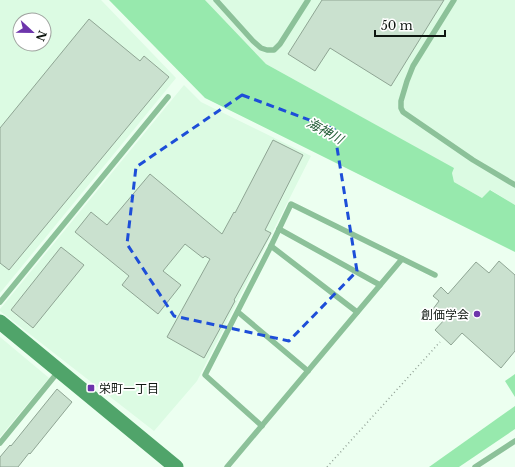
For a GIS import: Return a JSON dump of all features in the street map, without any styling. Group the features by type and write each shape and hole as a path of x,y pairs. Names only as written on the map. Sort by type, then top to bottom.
{"street":[{"path":"0,322 176,467"}],"lane":[{"path":"216,0 261,48 274,50 280,44 308,0"},
{"path":"454,0 414,66 400,100 401,108 403,112 473,160 515,185"},
{"path":"0,302 168,97"},
{"path":"262,426 204,376 238,312 291,204 435,275"},
{"path":"279,229 380,285"},
{"path":"271,246 357,312"},
{"path":"227,467 402,259"},
{"path":"238,312 308,371"},
{"path":"0,443 60,371"},
{"path":"475,467 515,440"}],"path":[{"path":"327,467 440,342"}],"highlighted area":[{"path":"242,95 334,129 357,271 289,341 174,316 127,244 136,167"}],"shaded area":[{"path":"0,0 101,0 176,78 0,293"},
{"path":"205,0 515,0 515,205 491,190 482,198 454,182 452,173 453,168 266,64"},
{"path":"184,85 201,102 311,156 197,381 154,431 0,311 0,309"},
{"path":"0,337 49,378 0,437"}],"water":[{"name":"海神川","path":"109,0 205,0 266,64 454,168 452,173 454,182 482,198 490,190 515,205 515,252 205,98"},
{"path":"515,374 515,397 505,381"},
{"path":"515,406 515,429 459,467 429,467"}],"building":[{"path":"322,0 444,0 391,86 330,48 315,71 288,54"},
{"path":"89,19 140,61 144,56 169,77 9,270 0,263 0,128"},
{"path":"273,140 303,155 265,230 271,233 204,358 167,337 210,259 205,256 203,258 185,244 163,271 181,285 158,314 122,285 129,276 75,232 91,212 107,225 150,174 222,234 234,212 235,213"},
{"path":"61,247 84,265 33,328 11,310"},
{"name":"創価学会","path":"499,261 515,275 515,351 501,368 462,333 451,345 435,330 445,319 433,309 439,301 433,296 441,287 448,294 476,262 489,273"},
{"path":"57,389 72,402 18,467 0,467 0,457 10,445 11,446"}],"place":[{"name":"創価学会","path":"477,314"},
{"name":"栄町一丁目","path":"91,388"}]}
